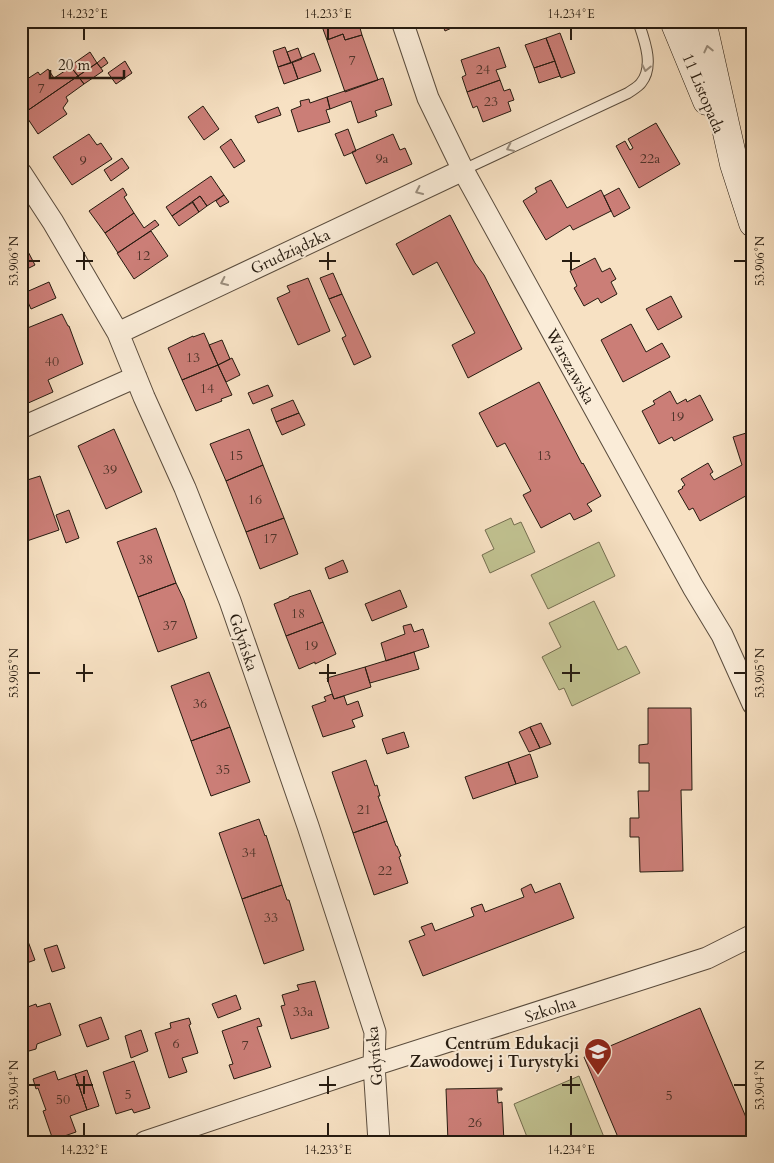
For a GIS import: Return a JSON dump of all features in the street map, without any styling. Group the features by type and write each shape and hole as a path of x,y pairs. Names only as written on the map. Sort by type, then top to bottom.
{"street":[{"name":"Warszawska","path":"402,21 428,98 463,170 693,587 722,635 753,704"},
{"name":"11 Listopada","path":"674,21 734,164 753,223"},
{"name":"11 Listopada","path":"702,21 734,164"},
{"name":"Grudziądzka","path":"118,333 463,170"},
{"name":"Gdyńska","path":"21,173 54,222 118,333 185,488 230,601 376,1032 374,1065 379,1142"},
{"path":"21,428 136,377"},
{"name":"Szkolna","path":"145,1142 374,1065 707,958 753,935"}],"lane":[{"path":"463,170 628,93 641,83 648,63 645,41 638,21"}],"green space":[{"path":"511,518 514,525 521,522 535,552 490,573 482,555 494,549 485,530"},
{"path":"599,542 615,576 548,609 531,575"},
{"path":"594,601 618,650 626,646 640,673 572,706 564,688 559,690 542,657 561,647 549,623"},
{"path":"579,1076 606,1142 529,1142 514,1104"}],"building":[{"path":"320,21 358,21 362,35 345,40 343,34 327,40"},
{"path":"441,21 461,21 455,23 456,26 445,31"},
{"path":"560,33 575,73 561,78 546,38"},
{"path":"343,34 345,40 362,35 378,80 345,92 327,40"},
{"path":"546,38 555,61 534,68 525,45"},
{"path":"285,47 291,63 278,67 273,51"},
{"path":"499,47 506,67 496,70 500,80 467,92 462,77 466,75 461,60"},
{"path":"298,48 302,59 291,63 287,52"},
{"path":"90,52 97,63 78,76 70,66"},
{"path":"314,53 321,71 298,79 292,62"},
{"path":"104,57 108,63 101,68 97,63"},
{"path":"125,61 132,73 116,84 108,73"},
{"path":"555,61 560,76 539,83 534,68"},
{"path":"292,62 298,79 284,84 278,67"},
{"path":"97,63 103,71 84,84 78,76"},
{"path":"71,67 78,76 24,113 21,110 21,83 38,72 40,75 48,69 54,78"},
{"path":"78,76 84,84 66,97 68,101 63,108 67,114 38,134 24,113"},
{"path":"383,78 392,105 375,111 377,116 358,123 351,101 330,109 327,97"},
{"path":"500,80 504,91 510,89 514,100 508,102 511,111 483,122 477,106 473,108 467,92"},
{"path":"327,97 330,109 326,110 330,122 298,132 291,110 301,106 300,101 309,99 310,103"},
{"path":"203,106 219,129 204,140 188,117"},
{"path":"278,107 281,115 258,123 255,116"},
{"path":"656,123 680,164 639,188 616,146 625,141 630,150 633,148 628,139"},
{"path":"348,129 356,151 344,156 335,134"},
{"path":"89,134 97,145 101,143 112,159 72,185 53,157"},
{"path":"393,134 400,150 405,148 412,164 366,184 352,152"},
{"path":"231,139 245,161 234,168 220,147"},
{"path":"122,158 129,168 111,181 104,170"},
{"path":"211,176 224,195 207,206 200,196 172,216 166,207"},
{"path":"551,180 567,208 601,190 611,211 573,230 570,225 546,240 523,201 537,192 535,188"},
{"path":"123,188 127,195 124,197 134,213 105,233 89,211"},
{"path":"619,188 630,208 614,217 604,196"},
{"path":"224,195 229,202 220,207 216,201"},
{"path":"200,196 207,206 199,212 192,202"},
{"path":"193,202 199,212 179,226 172,216"},
{"path":"134,213 144,228 155,220 159,225 118,253 105,233"},
{"path":"450,215 475,263 484,275 522,349 468,378 452,345 475,333 437,262 413,275 396,244"},
{"path":"151,231 168,256 134,279 117,253"},
{"path":"21,238 35,265 21,272"},
{"path":"595,258 602,272 610,268 616,279 611,282 617,294 601,303 598,298 584,306 574,288 577,286 570,271"},
{"path":"333,273 342,294 329,299 320,278"},
{"path":"308,278 330,331 298,345 277,298 290,292 287,286"},
{"path":"49,282 56,298 31,309 24,293"},
{"path":"342,294 371,357 354,365 342,338 346,336 329,299"},
{"path":"671,296 682,317 658,330 646,309"},
{"path":"62,314 69,326 83,364 48,380 53,392 26,404 28,409 21,412 21,338 28,335 25,329"},
{"path":"631,324 646,352 662,343 670,357 623,382 601,340"},
{"path":"204,333 218,365 182,380 168,348"},
{"path":"222,340 230,359 218,365 209,345"},
{"path":"232,358 240,375 226,382 218,365"},
{"path":"218,365 232,395 196,411 182,380"},
{"path":"539,382 601,496 587,504 592,511 585,515 574,520 570,513 541,528 523,495 531,491 505,443 497,447 479,413"},
{"path":"268,385 273,396 253,404 248,393"},
{"path":"670,391 677,404 686,399 687,402 700,395 713,420 674,441 672,437 659,444 642,411 655,404 653,401"},
{"path":"293,400 299,413 276,422 271,409"},
{"path":"299,413 305,425 282,435 276,422"},
{"path":"114,429 142,492 106,509 78,446"},
{"path":"249,429 263,465 226,481 210,444"},
{"path":"753,431 753,492 700,521 693,508 689,510 678,491 685,485 681,479 708,463 713,472 710,474 714,480 742,465 733,437"},
{"path":"263,465 284,518 246,532 226,481"},
{"path":"40,476 59,530 21,543 21,482"},
{"path":"69,510 79,538 66,543 56,515"},
{"path":"284,518 298,554 260,569 246,532"},
{"path":"156,528 176,583 138,597 117,542"},
{"path":"343,560 348,572 329,579 325,568"},
{"path":"176,583 197,638 158,652 138,597"},
{"path":"310,590 323,622 286,636 274,604"},
{"path":"400,590 407,607 372,621 365,604"},
{"path":"323,622 336,654 299,669 286,636"},
{"path":"411,624 414,632 423,629 429,647 386,661 381,643 405,634 403,626"},
{"path":"414,652 419,669 370,683 365,667"},
{"path":"365,667 371,687 334,699 327,678"},
{"path":"209,672 230,727 191,741 171,686"},
{"path":"332,694 334,699 344,696 347,705 358,701 363,716 352,720 355,727 323,737 312,706 326,701 324,697"},
{"path":"648,708 691,708 692,790 681,790 683,871 640,872 639,837 630,837 630,818 639,818 638,791 649,791 649,763 639,763 639,745 648,744"},
{"path":"541,723 551,744 540,748 530,727"},
{"path":"230,727 250,782 211,796 191,741"},
{"path":"530,727 540,748 529,752 519,732"},
{"path":"404,732 409,747 387,754 382,739"},
{"path":"530,754 538,777 516,784 508,762"},
{"path":"366,760 375,786 377,785 380,796 378,796 387,821 353,833 332,772"},
{"path":"508,762 516,784 473,799 465,777"},
{"path":"259,819 282,885 242,899 219,833"},
{"path":"387,821 401,856 399,857 408,883 374,895 353,833"},
{"path":"560,883 574,918 423,976 409,941 425,935 421,927 432,923 435,931 474,916 471,908 476,906 482,904 485,912 524,897 521,889 531,884 535,893"},
{"path":"282,885 287,900 289,900 304,950 264,964 242,899"},
{"path":"21,928 23,928 35,960 21,965"},
{"path":"57,945 65,968 52,972 44,949"},
{"path":"315,981 329,1028 291,1039 281,1006 285,1005 282,995 299,990 297,985"},
{"path":"236,995 241,1009 218,1018 212,1004"},
{"path":"50,1003 61,1035 37,1044 36,1049 29,1051 25,1048 21,1038 21,1012 26,1011 25,1008 36,1004 37,1007"},
{"path":"700,1008 753,1134 750,1135 753,1142 620,1142 584,1057"},
{"path":"101,1017 109,1039 87,1047 79,1025"},
{"path":"189,1018 191,1024 189,1025 198,1053 182,1058 187,1072 169,1078 155,1033 171,1028 170,1023"},
{"path":"259,1018 262,1026 257,1027 271,1067 234,1079 229,1065 233,1064 222,1031"},
{"path":"141,1030 148,1051 131,1058 125,1036"},
{"path":"134,1061 150,1108 134,1113 132,1109 116,1114 103,1072"},
{"path":"87,1070 99,1106 87,1110 75,1074"},
{"path":"55,1071 58,1080 75,1074 87,1110 70,1116 76,1132 53,1140 43,1111 46,1110 33,1079"},
{"path":"502,1088 502,1090 497,1090 498,1103 502,1102 504,1142 448,1142 446,1089"}],"place":[{"name":"Centrum Edukacji Zawodowej i Turystyki","path":"598,1076"}]}
